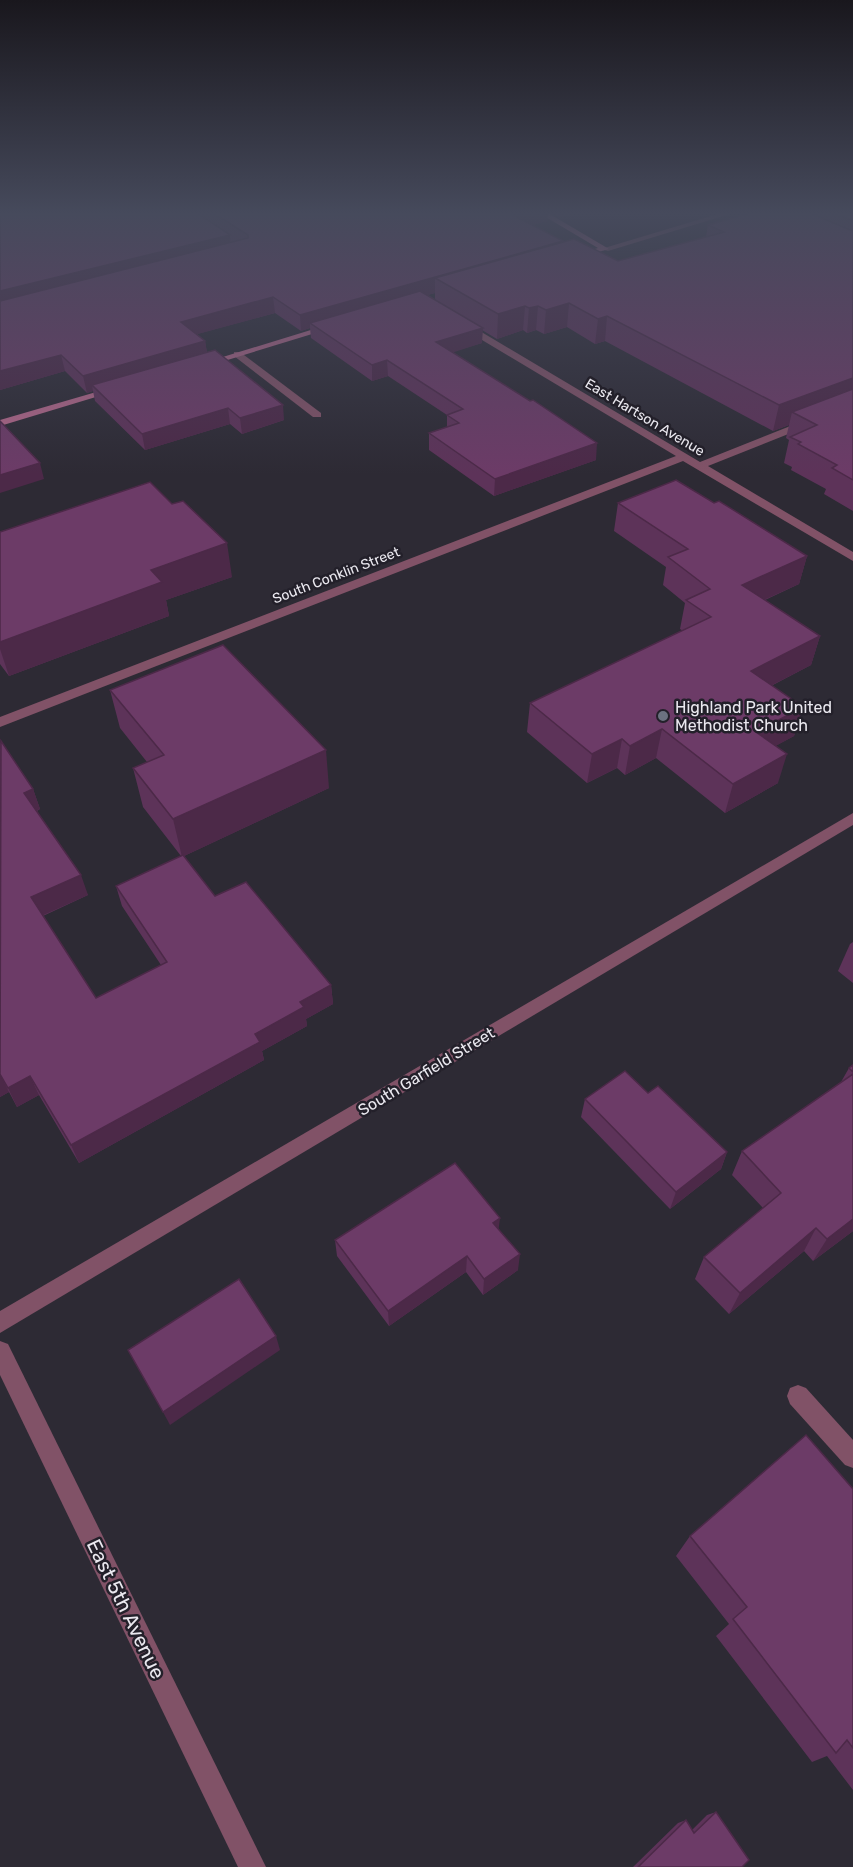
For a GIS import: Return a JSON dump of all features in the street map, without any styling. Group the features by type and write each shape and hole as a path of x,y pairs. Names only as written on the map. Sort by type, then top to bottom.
{"main road":[{"path":"193,367 335,326"},
{"path":"1,420 126,386"}],"street":[{"name":"East Hartson Avenue","path":"460,323 853,557"},
{"path":"237,354 317,415"},
{"path":"699,466 820,418"},
{"name":"South Conklin Street","path":"0,722 682,456"},
{"name":"South Garfield Street","path":"0,1323 853,818"},
{"name":"East 5th Avenue","path":"0,1352 252,1867"},
{"path":"798,1396 853,1457"}],"building":[{"path":"261,300 181,322 205,341 83,376 61,355 0,371 0,301"},
{"path":"278,300 353,300 300,315"},
{"path":"389,300 436,300 483,328 436,342 530,401 533,400 597,443 495,479 429,433 459,423 447,415 463,409 387,360 372,365 310,323"},
{"path":"474,300 853,300 853,378 779,405 607,316 598,319 569,303 546,310 538,306 529,308 525,306 498,314"},
{"path":"215,350 283,405 240,418 228,408 142,434 92,385"},
{"path":"853,389 853,480 832,468 837,465 798,444 801,442 790,437 817,425 792,412"},
{"path":"0,421 40,463 0,475"},
{"path":"676,480 714,503 719,501 807,556 742,585 820,636 751,671 803,707 756,732 787,754 733,784 662,729 630,746 622,739 592,754 530,703 711,617 686,600 710,589 668,557 688,549 618,503"},
{"path":"150,482 172,504 183,501 227,543 151,570 162,582 0,642 0,532"},
{"path":"223,645 326,750 173,819 133,768 164,755 110,690"},
{"path":"1,741 33,789 24,793 81,875 31,897 96,998 167,962 116,886 183,855 215,896 246,882 331,985 300,1002 304,1007 255,1034 260,1042 71,1145 30,1076 8,1088 0,1074"},
{"path":"625,1071 648,1093 658,1086 727,1152 676,1192 585,1099"},
{"path":"853,1074 853,1219 827,1239 816,1228 740,1293 704,1257 781,1193 742,1151"},
{"path":"455,1163 500,1218 493,1223 520,1254 484,1279 467,1256 388,1311 335,1240"},
{"path":"239,1279 276,1336 163,1412 128,1350"},
{"path":"806,1435 853,1489 853,1748 847,1740 836,1753 733,1619 747,1607 690,1536"},
{"path":"716,1812 749,1860 742,1867 638,1867 686,1820 694,1833"}],"place":[{"name":"Highland Park United Methodist Church","path":"663,716"}]}
